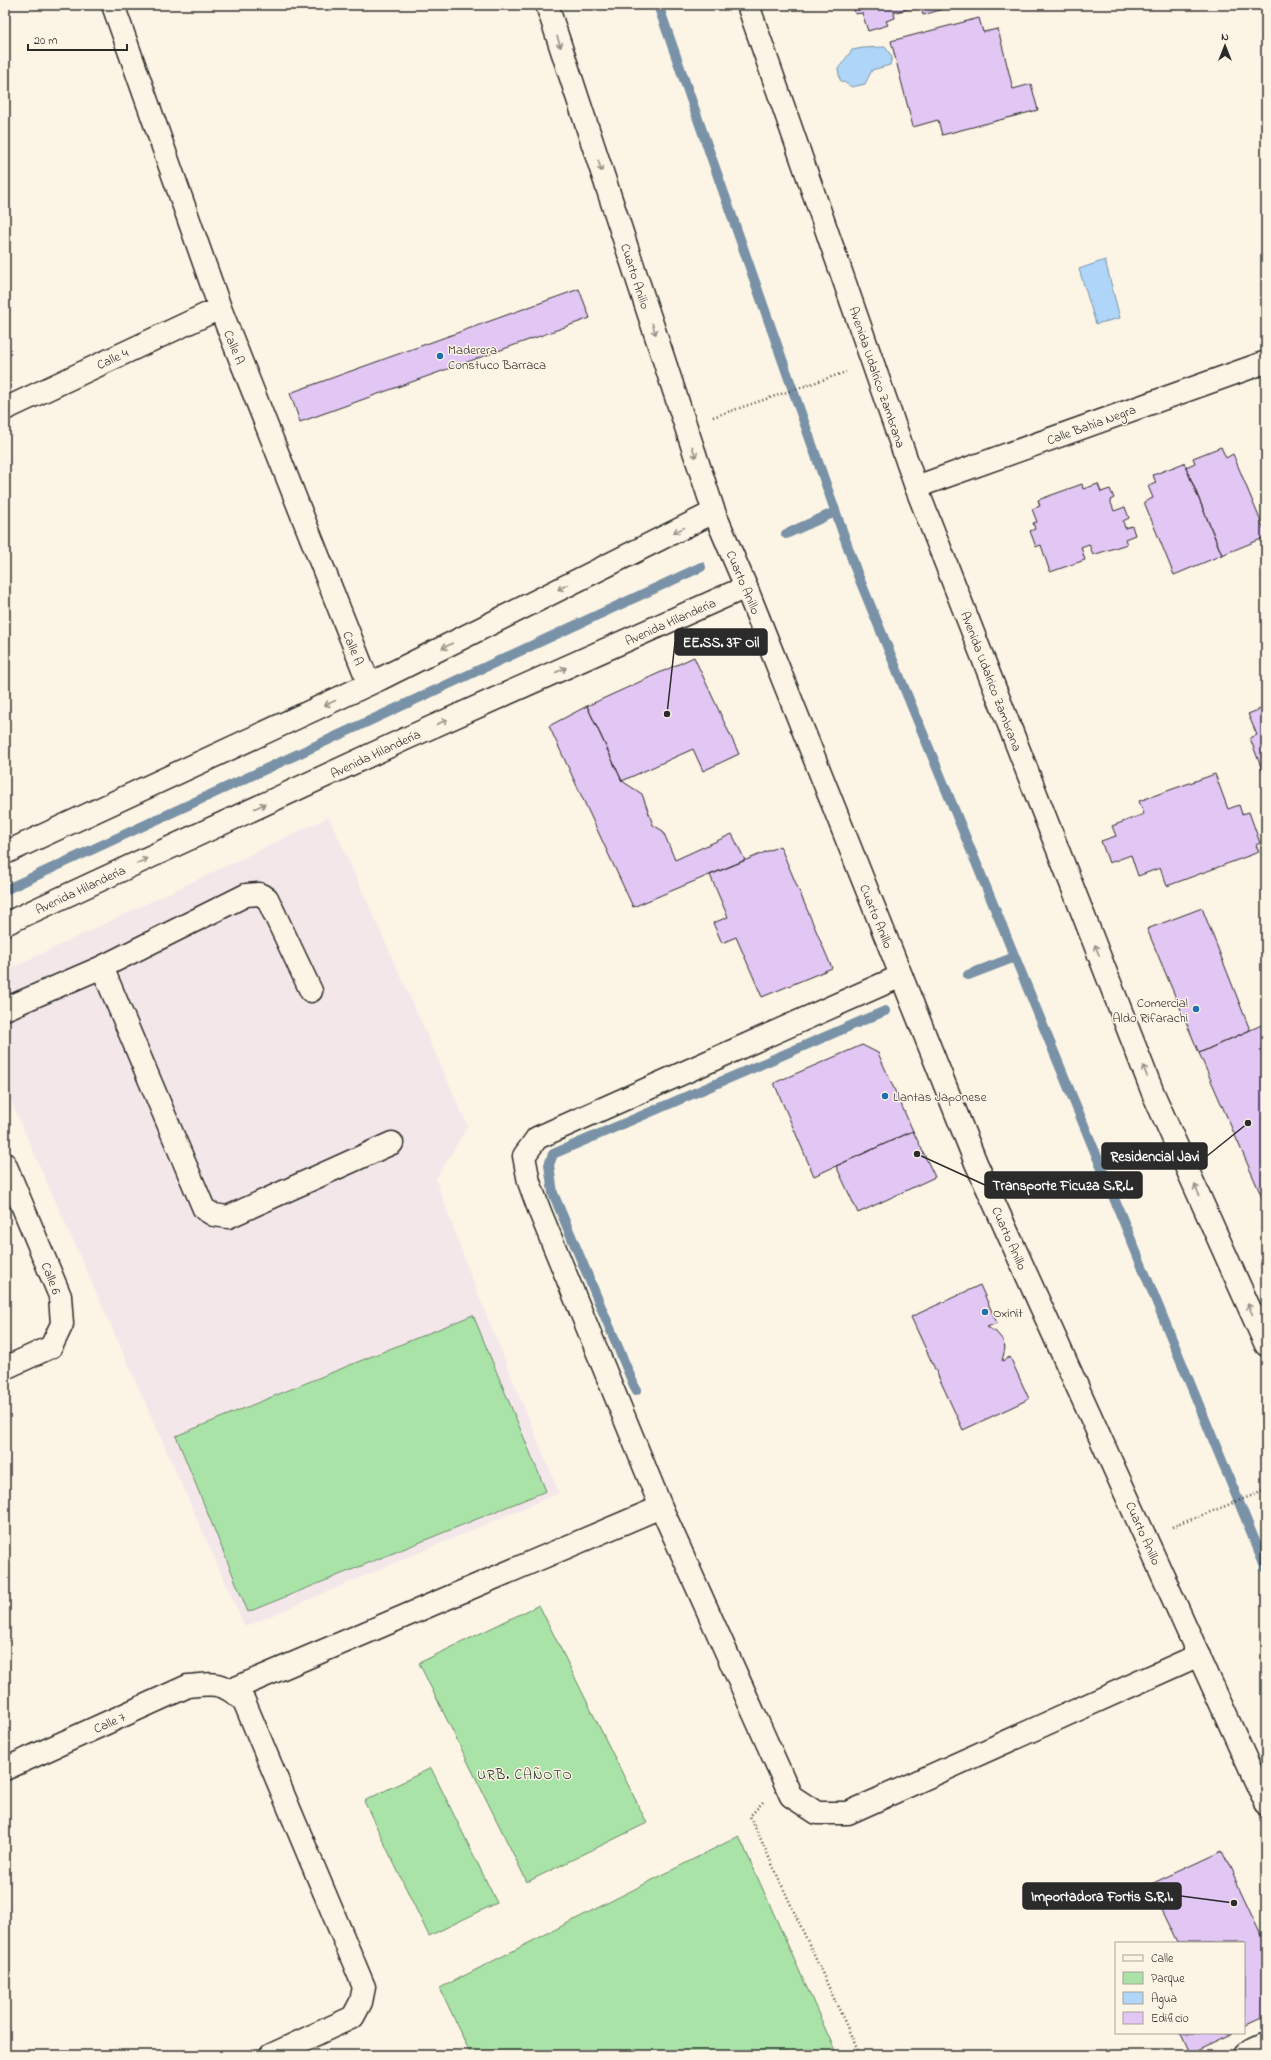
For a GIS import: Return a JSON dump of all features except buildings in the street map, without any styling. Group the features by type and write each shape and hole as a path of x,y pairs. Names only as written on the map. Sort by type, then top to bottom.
{"main road":[{"name":"Calle A","path":"113,5 220,308 369,684"},
{"name":"Cuarto Anillo","path":"547,5 714,512 746,587 976,1164 1266,1804"},
{"name":"Avenida Udalrico Zambrana","path":"748,5 916,487 1153,1093 1266,1345"},
{"name":"Calle 4","path":"5,409 220,308"},
{"name":"Calle Bahía Negra","path":"916,487 1266,362"},
{"path":"5,853 369,684 714,512"},
{"name":"Avenida Hilandería","path":"5,924 405,739 746,587"},
{"path":"5,1009 102,967 246,895 259,894 267,898 310,991"},
{"path":"102,967 204,1210 214,1215 228,1217 392,1143"},
{"path":"901,976 537,1138 524,1156 529,1182 540,1212 661,1506 791,1796 817,1813 848,1813 1199,1655"},
{"name":"Calle 6","path":"5,1164 60,1296 62,1324 51,1346 5,1368"},
{"name":"Calle 7","path":"5,1769 188,1686 223,1687 661,1506"},
{"path":"223,1687 244,1700 364,1987 362,2002 353,2017 271,2055"},
{"path":"1244,2055 1266,2045"}],"path":[{"path":"740,407 818,381"},
{"path":"1170,1528 1266,1490"},
{"path":"784,1780 750,1816 860,2055"}],"shaded area":[{"path":"329,817 468,1126 436,1179 470,1274 559,1493 245,1627 5,1088 5,971"}],"green space":[{"path":"473,1315 546,1491 248,1612 176,1436"},
{"path":"539,1605 647,1823 527,1882 419,1663"},
{"path":"431,1768 497,1903 429,1936 364,1801"},
{"path":"739,1836 837,2055 471,2055 440,1988"}],"water":[{"path":"885,47 892,57 890,65 872,70 865,84 852,87 840,80 838,69 852,50"},
{"path":"1105,260 1120,318 1096,324 1079,269"}],"waterway":[{"path":"658,5 857,573 1266,1568"},
{"path":"786,534 835,512"},
{"path":"5,890 701,567"},
{"path":"968,975 1015,957"},
{"path":"636,1390 553,1193 549,1165 553,1154 885,1011"}],"place":[{"name":"Maderera Constuco Barraca","path":"440,356"},
{"name":"EE.SS. 3F Oil","path":"667,714"},
{"name":"Comercial Aldo Rifarachi","path":"1196,1009"},
{"name":"Llantas Japonese","path":"885,1096"},
{"name":"Residencial Javi","path":"1248,1123"},
{"name":"Transporte Ficuza S.R.L.","path":"917,1154"},
{"name":"Oxinit","path":"985,1312"},
{"name":"Importadora Fortis S.R.I.","path":"1234,1903"}],"district":[{"name":"URB. CAÑOTO","path":"525,1774"}]}
